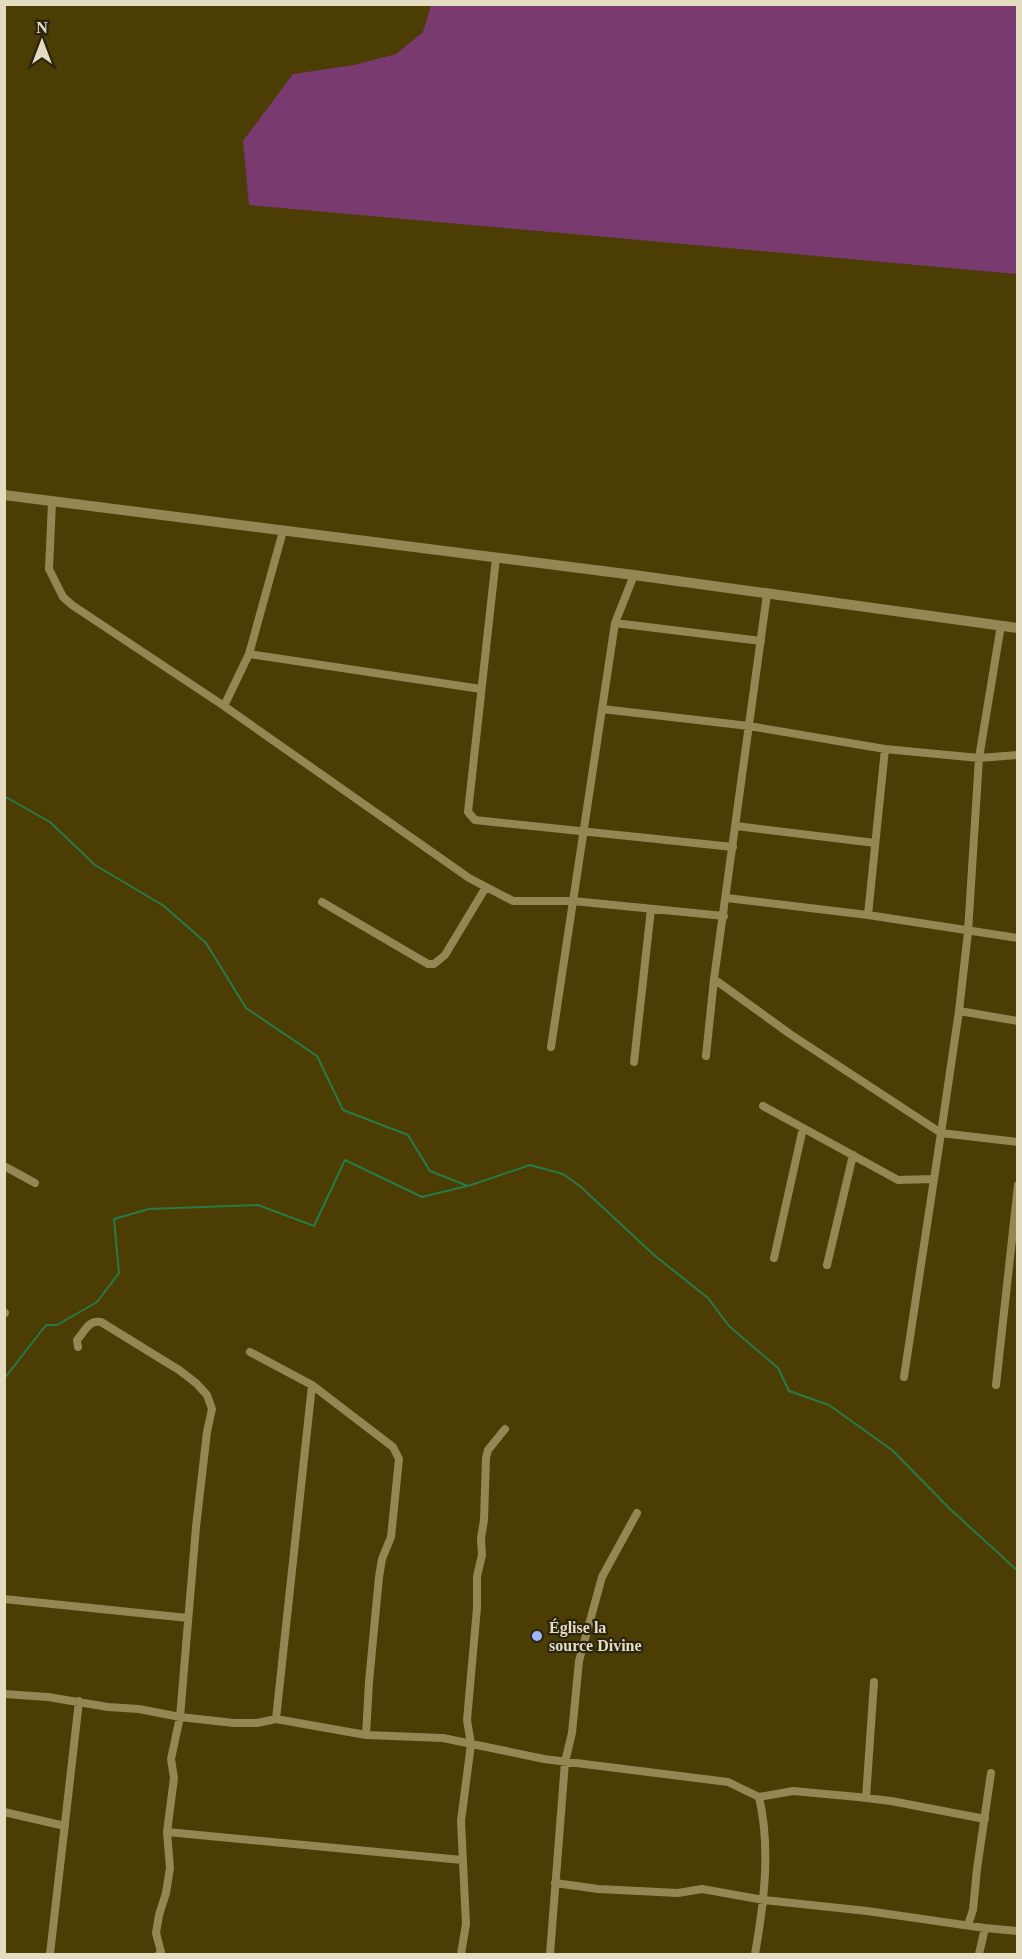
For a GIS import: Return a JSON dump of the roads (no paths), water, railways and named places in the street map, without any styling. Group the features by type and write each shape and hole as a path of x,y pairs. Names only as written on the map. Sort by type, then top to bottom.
{"street":[{"path":"4,495 634,575 1017,628"},
{"path":"52,502 49,569 63,597 224,706 469,878 513,901 573,901 724,916"},
{"path":"224,706 249,654 283,531"},
{"path":"496,558 468,812 475,820 733,847"},
{"path":"551,1047 615,623 634,575"},
{"path":"706,1056 714,979 727,898 767,594"},
{"path":"615,623 761,641"},
{"path":"904,1377 959,1011 968,932 979,758 1001,625"},
{"path":"249,654 481,689"},
{"path":"602,709 749,726 885,749 979,758 1017,755"},
{"path":"868,915 885,749"},
{"path":"736,826 874,843"},
{"path":"322,902 428,964 434,964 445,956 486,887"},
{"path":"727,898 868,915 1017,938"},
{"path":"634,1062 651,909"},
{"path":"714,979 790,1034 941,1133 1017,1142"},
{"path":"959,1011 1017,1021"},
{"path":"763,1106 898,1180 934,1179"},
{"path":"774,1258 803,1128"},
{"path":"828,1265 853,1155"},
{"path":"4,1166 35,1183"},
{"path":"996,1384 1017,1185"},
{"path":"78,1347 77,1340 86,1327 94,1322 102,1322 179,1370 207,1395 212,1409 207,1432 198,1515 180,1717 171,1758 174,1778 166,1832 170,1868 156,1933 159,1954"},
{"path":"250,1352 312,1385 393,1447 399,1459 391,1537 382,1559 379,1577 366,1735"},
{"path":"276,1719 312,1385"},
{"path":"461,1954 466,1924 461,1821 471,1744 467,1720 477,1608 477,1576 482,1556 486,1458 488,1450 506,1429"},
{"path":"550,1954 565,1762 572,1733 579,1661 602,1577 637,1513"},
{"path":"4,1599 188,1618"},
{"path":"866,1798 874,1682"},
{"path":"4,1694 79,1701 108,1707 139,1709 180,1717 234,1723 257,1723 276,1719 366,1735 443,1738 565,1762 728,1782 759,1797 792,1791 866,1798 985,1819"},
{"path":"50,1954 79,1701"},
{"path":"968,1925 973,1910 976,1869 991,1773"},
{"path":"755,1954 764,1900 763,1816 759,1797"},
{"path":"4,1812 65,1826"},
{"path":"166,1832 462,1860"},
{"path":"555,1883 598,1889 678,1893 702,1889 764,1900 1017,1931"},
{"path":"979,1954 985,1928"}],"waterway":[{"path":"4,796 50,822 95,865 164,906 206,943 246,1008 317,1056 343,1110 408,1135 430,1171 468,1186 530,1165 563,1174 581,1187 654,1255 708,1298 729,1326 778,1368 789,1391 829,1405 892,1450 950,1509 1018,1571"},
{"path":"4,1379 46,1325 57,1325 97,1302 119,1273 114,1219 149,1209 258,1205 314,1226 345,1160 422,1197 467,1186"}],"place":[{"name":"Église la source Divine","path":"537,1636"}]}
